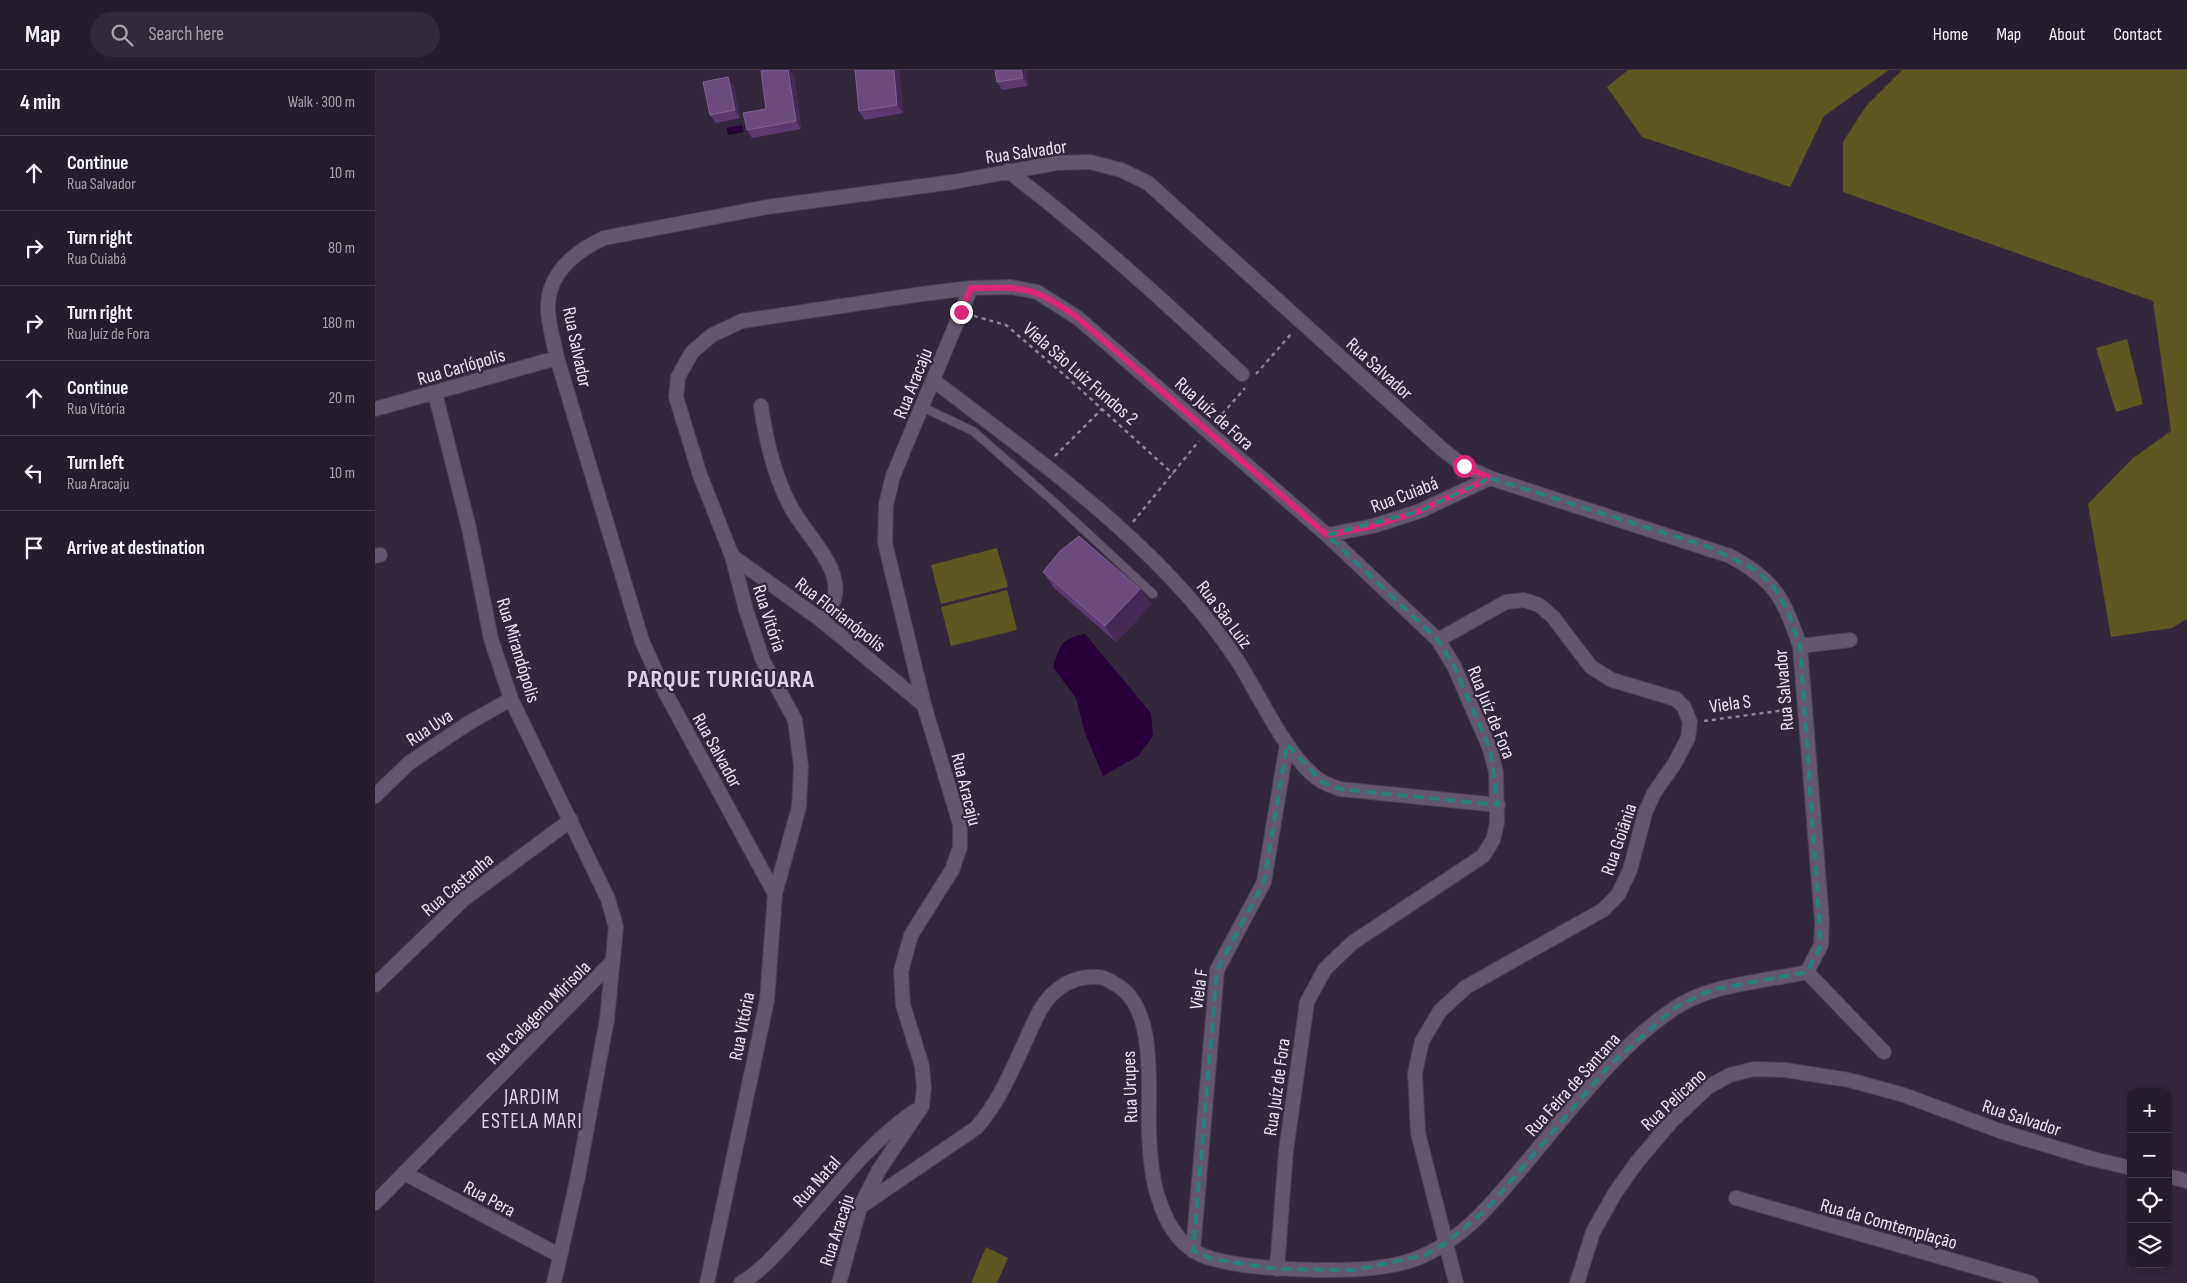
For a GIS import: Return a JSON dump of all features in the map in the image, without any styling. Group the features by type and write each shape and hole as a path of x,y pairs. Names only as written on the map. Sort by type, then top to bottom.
{"street":[{"name":"Rua Salvador","path":"775,894 665,692 642,642 557,358 548,310 552,286 564,264 585,248 604,238 767,207 953,182 1057,163 1090,162 1121,170 1148,183 1464,466 1490,478 1730,556 1756,570 1774,587 1788,611 1800,646 1822,921 1821,945 1807,972"},
{"path":"1008,171 1068,217 1129,269 1242,374"},
{"name":"Rua Vitória","path":"707,1283 767,1000 775,894 799,807 801,766 795,720 763,661 746,610 732,556 700,475 676,397 678,377 693,352 712,335 742,321 971,288 1011,287"},
{"name":"Rua Juíz de Fora","path":"1011,287 1037,292 1078,318 1327,535 1438,640 1454,666 1490,748 1496,772 1498,805 1493,840 1483,856 1352,943 1325,969 1307,1002 1286,1151 1277,1269"},
{"name":"Rua Aracaju","path":"839,1283 860,1207 879,1170 922,1106 924,1088 922,1066 903,1005 901,971 911,935 952,870 960,847 960,824 924,705 885,543 886,505 893,476 971,288"},
{"name":"Rua Carlópolis","path":"375,409 557,358"},
{"name":"Rua São Luiz","path":"933,380 1045,466 1171,575 1208,618 1223,639 1287,744 1307,769 1322,782 1341,789 1498,805"},
{"name":"Rua Mirandópolis","path":"435,393 469,528 491,639 511,699 571,820 607,899 616,927 607,1019 578,1176 554,1283"},
{"path":"761,406 765,434 776,474 792,509 827,560 835,585 833,603 821,620"},
{"name":"Rua Cuiabá","path":"1327,535 1373,526 1420,511 1490,478"},
{"name":"Rua Florianópolis","path":"732,556 821,620 924,705"},
{"path":"1438,640 1507,602 1524,600 1539,605 1553,617 1591,667 1612,680 1676,699 1684,707 1690,722"},
{"path":"1800,646 1849,640"},
{"name":"Rua Uva","path":"375,796 409,763 467,724 511,699"},
{"name":"Rua Goiânia","path":"1446,1243 1418,1133 1415,1073 1422,1040 1440,1011 1466,988 1603,910 1618,895 1633,862 1645,813 1654,793 1675,763 1688,738 1690,722"},
{"name":"Viela F","path":"1193,1251 1217,970 1264,882 1287,744"},
{"name":"Rua Castanha","path":"375,985 464,899 571,820"},
{"name":"Rua Calageno Mirisola","path":"375,1203 613,961"},
{"path":"1807,972 1884,1052"},
{"name":"Rua Feira de Santana","path":"1446,1243 1487,1209 1609,1065 1676,1007 1711,990 1807,972"},
{"name":"Rua Urupes","path":"860,1207 976,1128 990,1112 1003,1091 1041,1007 1057,989 1079,977 1103,977 1124,988 1137,1005 1144,1031 1149,1063 1149,1138 1157,1196 1171,1229 1185,1245 1193,1251 1213,1259 1277,1269 1353,1270 1383,1266 1426,1255 1446,1243"},
{"name":"Rua Pelicano","path":"1582,1279 1593,1232 1615,1193 1637,1162 1671,1122 1707,1087 1730,1075 1754,1069 1785,1070 1849,1080 1904,1095"},
{"name":"Rua Salvador","path":"1904,1095 2000,1131 2089,1158 2127,1167"},
{"name":"Rua Natal","path":"741,1283 751,1278 788,1241 882,1136 895,1124 922,1106"},
{"name":"Rua Pera","path":"404,1173 559,1255"},
{"path":"2172,1177 2187,1181"},
{"name":"Rua da Comtemplação","path":"1737,1198 2031,1283"},
{"path":"1446,1243 1456,1283"}],"lane":[{"path":"922,407 973,431 1054,502 1153,594"}],"path":[{"name":"Viela São Luiz Fundos 2","path":"961,312 1005,325 1102,408 1173,474"},
{"path":"1045,466 1102,408"},
{"name":"Viela S","path":"1690,722 1804,707"}],"highlighted area":[{"path":"1490,478 1709,547 1756,570 1774,587 1788,611 1800,646 1821,945 1807,972 1711,990 1676,1007 1610,1065 1487,1209 1446,1243 1426,1255 1354,1270 1277,1269 1213,1259 1193,1251 1217,970 1264,882 1287,744 1322,782 1340,789 1498,805 1490,749 1454,666 1438,640 1327,535 1420,511"}],"shaded area":[{"path":"1628,70 1889,70 1824,116 1790,187 1642,137 1607,87"},
{"path":"1902,70 2187,70 2187,619 2172,628 2111,637 2088,504 2133,458 2171,431 2153,301 1843,192 1843,142 1866,106"},
{"path":"742,125 744,132 728,135 727,128"},
{"path":"2127,339 2143,404 2116,412 2096,348"},
{"path":"997,548 1008,587 941,604 931,565"},
{"path":"1007,590 1017,630 951,646 941,607"},
{"path":"1085,634 1151,713 1153,736 1138,756 1103,776 1085,733 1076,698 1053,667 1063,644 1071,638"},
{"path":"986,1247 1008,1258 997,1283 971,1283"}],"building":[{"path":"788,70 796,121 747,130 743,113 766,109 761,71"},
{"path":"855,70 894,70 897,105 859,111"},
{"path":"995,70 1021,70 1023,78 997,82"},
{"path":"728,77 735,110 710,115 703,82"},
{"path":"1079,536 1140,589 1105,626 1043,572 1060,551"}],"district":[{"name":"PARQUE TURIGUARA","path":"721,679"},
{"name":"JARDIM ESTELA MARI","path":"532,1109"}],"route":[{"path":"961,312 971,288 1011,287 1037,292 1057,303 1078,318 1327,535 1373,526 1420,511 1490,478 1464,466"}]}
